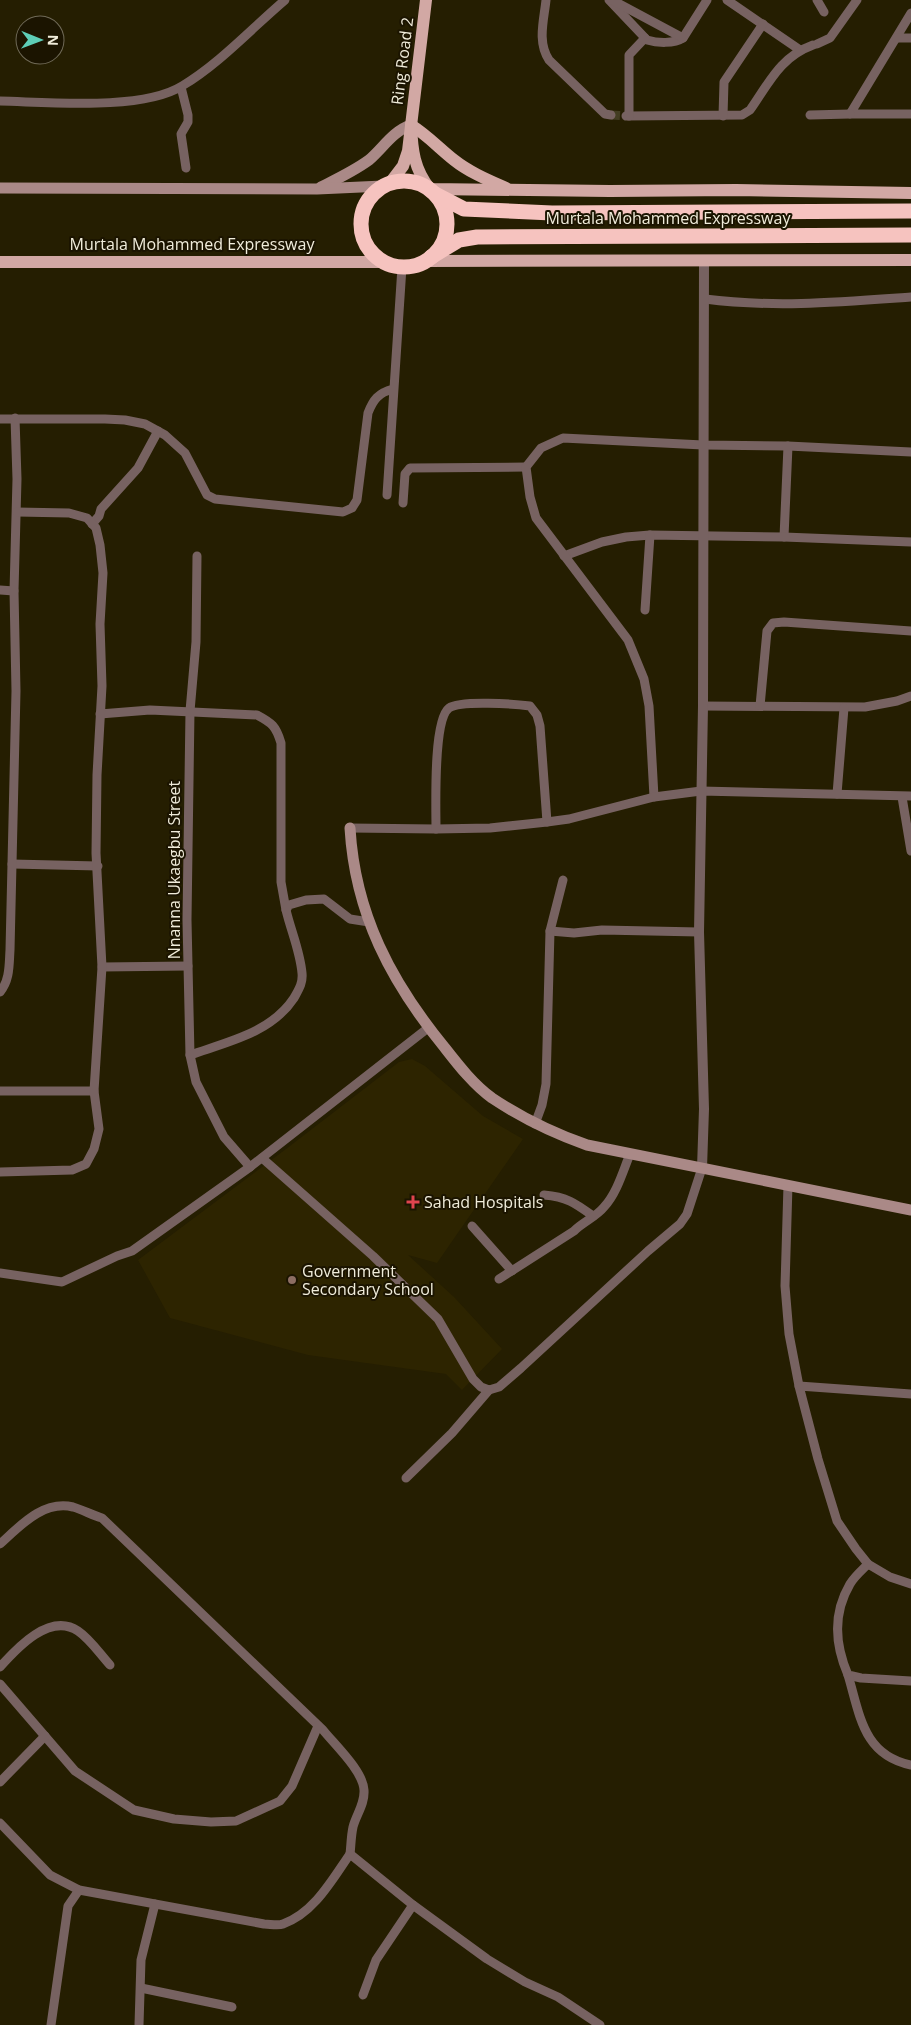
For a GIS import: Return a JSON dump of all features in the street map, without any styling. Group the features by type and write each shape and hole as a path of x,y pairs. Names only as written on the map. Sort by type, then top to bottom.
{"highway":[{"path":"410,181 432,192 446,212 447,226 444,240 428,259 412,266 402,267 384,262 369,248 362,228 365,207 372,195 386,185 410,181"},
{"name":"Murtala Mohammed Expressway","path":"432,192 464,209 543,212 911,211"},
{"name":"Murtala Mohammed Expressway","path":"428,259 459,240 477,237 911,235"}],"main road":[{"name":"Ring Road 2","path":"386,185 403,166 408,151 426,0"},
{"name":"Ring Road 2","path":"411,125 415,164 432,192"},
{"path":"317,189 344,176 368,160 402,128 411,125 426,134 453,159 470,171 508,190"},
{"path":"0,188 317,189 386,185"},
{"path":"432,192 736,190 911,193"},
{"path":"428,259 911,260"},
{"name":"Murtala Mohammed Expressway","path":"0,262 384,262"},
{"path":"350,828 352,859 357,885 369,922 396,980 428,1028 462,1070 490,1097 552,1133 587,1145 911,1210"}],"street":[{"path":"0,101 119,102 166,93 181,87 205,70 285,0"},
{"path":"546,0 542,41 543,51 548,60 605,114 612,115"},
{"path":"610,0 645,38 655,42 676,41 683,38 707,0"},
{"path":"610,0 683,38"},
{"path":"727,0 800,50"},
{"path":"817,0 824,12"},
{"path":"645,38 630,55 627,116 742,115 750,110 790,56 830,38 857,0"},
{"path":"850,114 911,13"},
{"path":"723,116 724,82 763,24"},
{"path":"896,38 911,38"},
{"path":"181,87 188,115 188,122 181,134 186,168"},
{"path":"810,115 911,114"},
{"path":"406,1478 452,1433 489,1390 498,1387 521,1368 680,1224 687,1214 702,1168 704,1109 699,932 703,706 704,260"},
{"path":"387,495 392,389 402,267"},
{"path":"705,299 725,302 797,305 911,297"},
{"path":"0,419 125,420 145,424 158,431 185,453 207,495 215,499 343,512 352,508 357,500 368,413 373,401 378,396 392,389"},
{"path":"2,989 8,975 10,950 16,691 14,591 17,512 15,418"},
{"path":"92,524 99,516 101,509 138,468 158,431"},
{"path":"654,798 649,706 644,679 628,640 536,518 530,497 526,467 541,448 563,438 911,452"},
{"path":"784,537 788,446"},
{"path":"402,503 405,474 410,468 526,467"},
{"path":"0,1172 72,1170 86,1164 94,1149 99,1129 94,1091 102,967 96,853 102,686 100,624 103,573 100,545 96,528 87,518 69,513 17,512"},
{"path":"564,556 602,542 626,536 650,535 784,537 911,542"},
{"path":"645,610 650,535"},
{"name":"Nnanna Ukaegbu Street","path":"197,556 196,642 190,711 188,966 190,1056 196,1082 224,1137 250,1168"},
{"path":"0,590 14,591"},
{"path":"760,706 767,631 773,623 784,622 911,631"},
{"path":"703,706 866,707 897,701 911,696"},
{"path":"436,829 439,734 444,714 455,706 514,704 530,706 537,716 540,726 547,822"},
{"path":"837,794 844,708"},
{"path":"100,714 150,710 257,715 269,721 277,730 281,743 281,882 302,973 301,987 290,1005 278,1018 258,1031 190,1056"},
{"path":"350,828 490,828 547,822 568,819 654,798 701,791 837,794 907,797 911,851"},
{"path":"12,864 98,866"},
{"path":"534,1124 542,1105 546,1084 550,932 564,880"},
{"path":"286,910 289,905 306,900 324,899 350,919 369,922"},
{"path":"550,932 699,932"},
{"path":"102,967 188,966"},
{"path":"0,1273 62,1282 117,1256 132,1251 250,1168 428,1028"},
{"path":"0,1090 94,1091"},
{"path":"499,1279 574,1231 581,1223 604,1207 615,1190 630,1154"},
{"path":"262,1158 373,1256 438,1319 473,1380 489,1390"},
{"path":"788,1185 784,1286 789,1334 799,1386 837,1521 868,1564 890,1577 911,1584"},
{"path":"544,1195 558,1196 571,1200 593,1216"},
{"path":"472,1226 512,1271"},
{"path":"799,1386 911,1394"},
{"path":"0,1544 32,1516 50,1508 71,1507 102,1518 318,1726 360,1777 364,1790 363,1801 353,1828 350,1854 324,1891 303,1914 282,1925 264,1924 79,1890 50,1875 0,1823"},
{"path":"868,1564 850,1583 838,1611 837,1639 868,1737 878,1750 896,1762 911,1765"},
{"path":"0,1667 13,1652 36,1634 43,1629 56,1627 77,1630 110,1665"},
{"path":"848,1675 861,1678 911,1681"},
{"path":"0,1684 75,1770 134,1810 174,1819 210,1822 236,1821 280,1800 292,1786 318,1726"},
{"path":"0,1782 45,1736"},
{"path":"350,1854 413,1905 486,1959 525,1982 558,1997 600,2025"},
{"path":"51,2025 68,1906 79,1890"},
{"path":"139,2025 141,1960 155,1904"},
{"path":"363,1994 376,1960 413,1905"},
{"path":"141,1988 232,2007"}],"shaded area":[{"name":"Government Secondary School","path":"412,1059 425,1066 483,1116 523,1139 437,1263 408,1255 454,1297 502,1349 462,1390 446,1374 308,1355 170,1318 138,1260 399,1062"}],"tunnel":[{"path":"611,115 626,116"}],"place":[{"name":"Sahad Hospitals","path":"413,1202"},
{"name":"Government Secondary School","path":"292,1280"}]}
